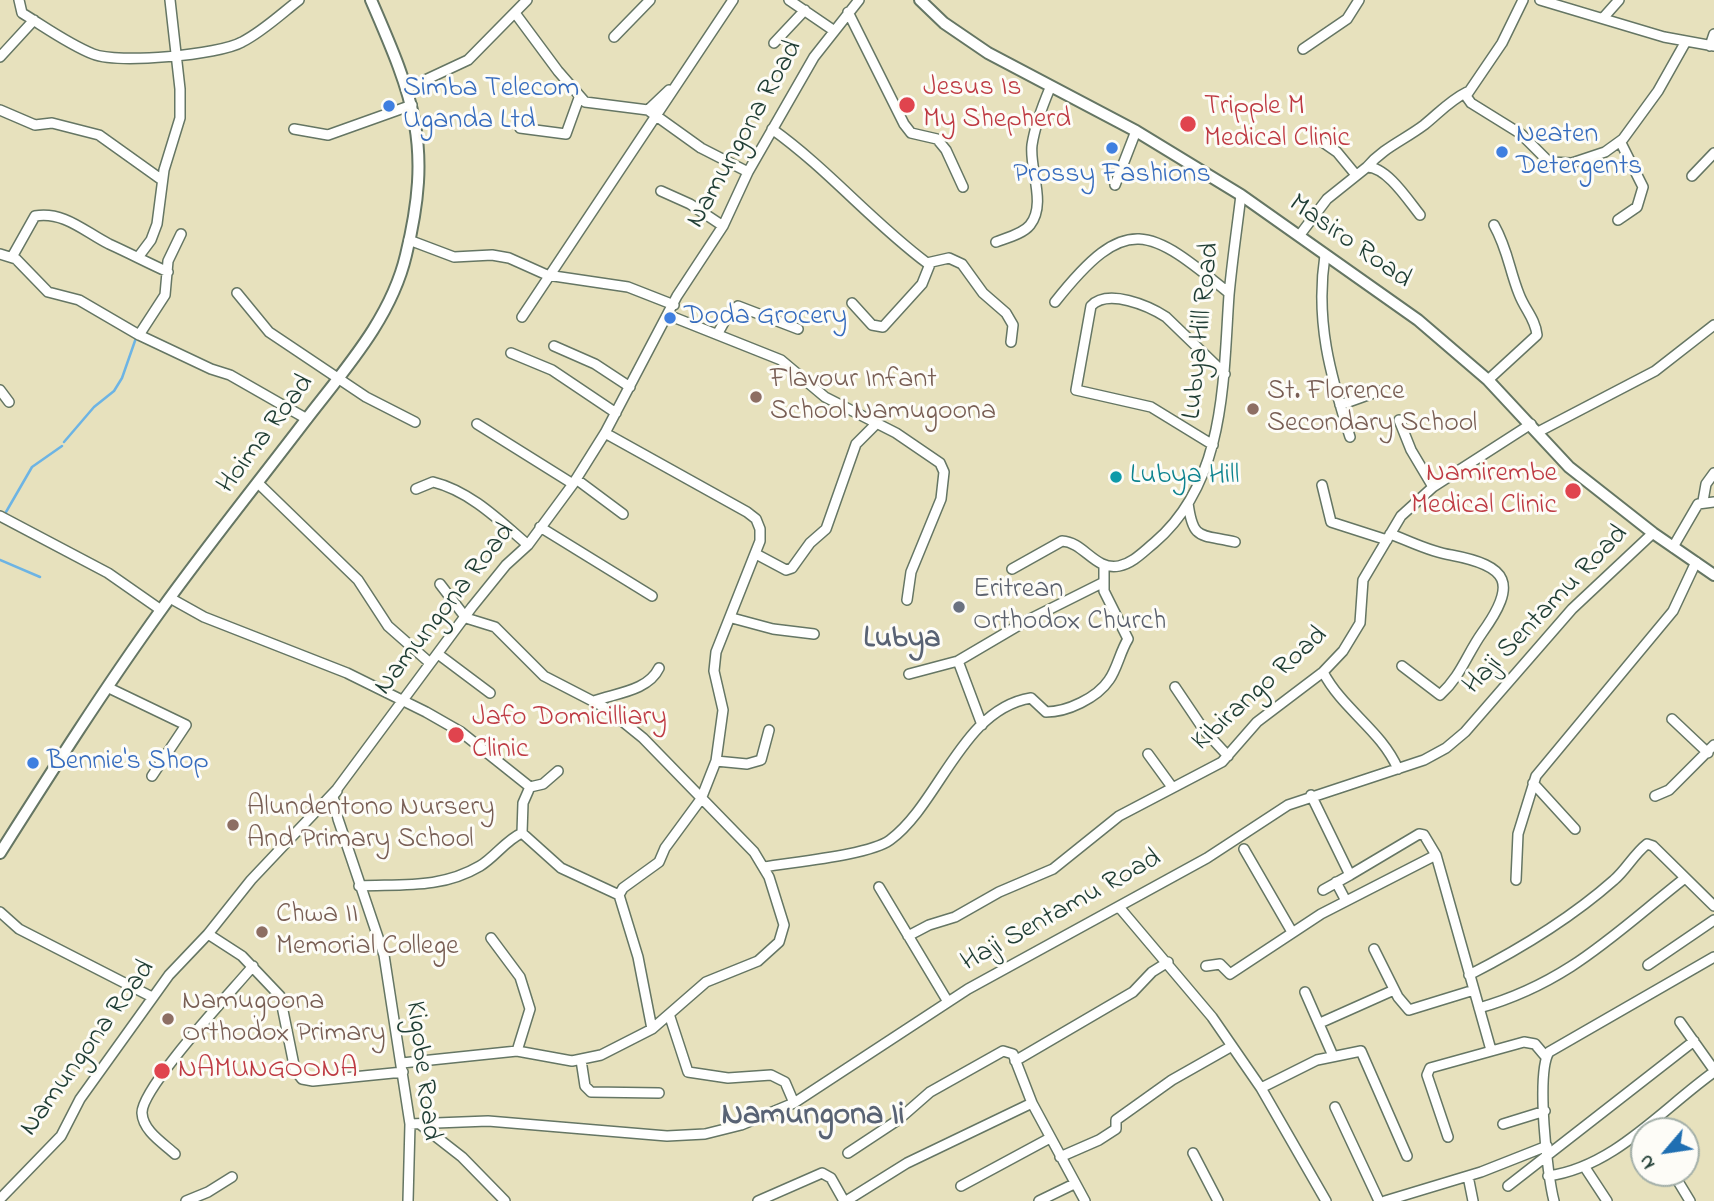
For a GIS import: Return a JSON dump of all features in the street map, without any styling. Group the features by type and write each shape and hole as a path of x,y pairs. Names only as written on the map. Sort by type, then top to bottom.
{"main road":[{"name":"Hoima Road","path":"0,853 161,610 338,380 387,307 401,274 410,240 420,156 408,88 371,0"},
{"name":"Masiro Road","path":"920,0 960,34 1050,88 1136,131 1241,195 1436,333 1488,380 1569,467 1653,533 1714,575"}],"street":[{"path":"19,0 22,13 96,55 130,59 177,55 242,43 299,0"},
{"path":"139,256 151,240 157,224 162,180 180,118 177,55 170,0"},
{"path":"408,88 468,61 527,0"},
{"path":"614,37 650,0"},
{"path":"522,317 733,0"},
{"path":"789,0 833,30"},
{"name":"Namungona Road","path":"0,1199 61,1136 80,1099 152,997 251,880 337,789 401,700 506,565 528,545 574,481 605,433 668,315 723,226 772,129 833,30 859,0"},
{"path":"1303,49 1347,19 1359,0"},
{"path":"1299,236 1327,199 1387,147 1402,141 1424,125 1450,100 1467,92 1497,51 1524,0"},
{"path":"1540,0 1685,43 1712,46 1714,34"},
{"path":"1603,18 1619,0"},
{"path":"774,43 805,10"},
{"path":"848,12 904,124 911,133 937,139 946,150 963,187"},
{"path":"514,13 579,98 595,105 648,110 701,148 748,172"},
{"path":"0,57 34,20"},
{"path":"1467,92 1471,103 1521,134 1543,159 1555,165 1589,158 1620,141 1658,91 1685,43"},
{"path":"648,110 672,87"},
{"path":"996,242 1025,230 1035,216 1037,205 1032,147 1037,122 1050,88"},
{"path":"520,128 566,134 579,98"},
{"path":"294,129 328,135 412,105"},
{"path":"0,110 35,125 52,123 99,135 162,180"},
{"path":"772,129 819,166 873,220 930,264"},
{"path":"1115,185 1136,131"},
{"path":"1314,136 1337,152 1356,174"},
{"path":"1618,220 1637,206 1643,187 1620,141"},
{"path":"1692,176 1714,153"},
{"path":"1367,167 1374,168 1398,188 1420,215"},
{"path":"661,191 690,204 723,226"},
{"name":"Lubya Hill Road","path":"1104,565 1120,566 1139,556 1174,523 1188,503 1213,445 1225,374 1229,293 1241,195"},
{"path":"12,257 27,226 38,215 62,218 168,272"},
{"path":"1488,380 1537,335 1535,323 1520,298 1507,250 1494,225"},
{"path":"139,335 165,295 168,261 181,234"},
{"path":"1055,302 1079,272 1095,258 1112,246 1138,237 1158,241 1179,252 1229,293"},
{"path":"410,240 454,257 492,255 509,258 547,275 628,288 674,305"},
{"path":"0,254 12,257 48,292 79,300 139,335 211,369 230,374 307,419"},
{"path":"1325,255 1321,289 1324,335 1330,374 1350,436"},
{"path":"930,264 949,258 962,264 983,293 1010,319 1011,342"},
{"path":"852,303 872,325 883,327 922,284 930,264"},
{"path":"236,292 269,332 338,380 415,422"},
{"path":"1213,445 1151,407 1076,390 1091,306 1098,300 1115,299 1155,310 1166,317 1225,374"},
{"path":"718,332 729,313 738,306 798,329"},
{"path":"668,315 718,332 781,360 825,397 935,458 944,472 941,499 911,572 906,600"},
{"name":"Kibirango Road","path":"908,936 929,925 955,917 999,892 1053,869 1119,816 1210,769 1228,756 1257,722 1323,672 1343,651 1360,623 1363,580 1401,516 1433,487 1534,428 1655,371 1714,325"},
{"path":"554,346 595,364 630,387"},
{"path":"511,354 562,376 616,413"},
{"path":"0,390 9,402"},
{"path":"1340,405 1379,391"},
{"path":"1399,420 1411,450 1433,487"},
{"path":"477,424 574,481 623,514"},
{"path":"756,554 786,570 792,569 810,543 826,529 856,444 876,424"},
{"path":"605,433 756,519 760,529 756,554 714,663 723,710 716,761 701,799 672,837 656,865 627,885 619,895"},
{"path":"1703,501 1706,484 1714,473"},
{"path":"416,489 433,482 464,495 477,506 493,513 528,545"},
{"path":"259,484 361,583 392,631 430,663"},
{"path":"1322,485 1331,522 1468,557 1493,566 1503,580 1504,587 1494,613 1466,665 1440,695 1402,666"},
{"path":"1673,547 1696,505 1703,501 1714,502"},
{"path":"1188,503 1191,527 1195,533 1235,542"},
{"path":"0,516 108,573 161,610"},
{"path":"540,527 652,596"},
{"name":"Haji Sentamu Road","path":"410,1124 488,1121 686,1136 741,1125 794,1103 887,1045 948,1002 1207,858 1288,805 1436,754 1457,739 1572,609 1653,533"},
{"path":"764,867 853,852 889,841 939,780 969,737 982,725 1010,705 1028,698 1048,712 1074,705 1109,681 1128,637 1101,583 1104,565 1065,541 1012,569"},
{"path":"1516,880 1518,834 1533,783 1673,611 1696,562"},
{"path":"909,674 958,661 1026,621 1101,583"},
{"path":"208,934 253,967 280,996 295,1070 302,1079 325,1080 517,1051 581,1060 623,1046 652,1029 670,1017 702,985 758,961 779,942 784,925 764,867 742,839 643,738 594,701 544,676 495,627 466,618 440,584"},
{"path":"170,598 204,617 347,673 401,700 461,732 514,777 530,787 543,784 558,771"},
{"path":"732,618 814,634"},
{"path":"438,654 490,693"},
{"path":"958,661 982,725"},
{"path":"594,701 651,681 659,668"},
{"path":"1323,672 1342,701 1380,737 1398,769"},
{"path":"1175,687 1204,730 1228,756"},
{"path":"109,688 186,725 152,776"},
{"path":"1655,796 1669,790 1711,749 1672,719"},
{"path":"716,761 747,764 761,760 769,730"},
{"path":"1148,754 1172,787"},
{"path":"1533,783 1575,829"},
{"path":"530,787 523,803 523,833 561,868 619,895 638,957 652,1029"},
{"name":"Kigobe Road","path":"337,789 333,796 338,819 384,955 410,1124 408,1201"},
{"path":"1311,795 1350,875"},
{"path":"359,886 428,885 461,876 482,865 523,833"},
{"path":"1323,890 1419,834 1424,835 1436,855 1491,1050"},
{"path":"1469,975 1524,947 1583,906 1617,878 1647,844 1653,846 1714,906"},
{"path":"1244,849 1292,932"},
{"path":"1206,966 1215,963 1230,974 1292,932 1436,855"},
{"path":"1479,1008 1517,996 1572,969 1685,878"},
{"path":"1336,883 1346,901"},
{"path":"879,887 948,1002"},
{"path":"1119,907 1168,962 1232,1046 1261,1088 1326,1201"},
{"path":"0,912 19,929 152,997"},
{"path":"1648,965 1714,920"},
{"path":"491,938 520,977 530,1009 517,1051"},
{"path":"1374,949 1406,1008 1414,1010 1474,990"},
{"path":"1554,1201 1548,1176 1546,1057 1553,1048 1714,957"},
{"path":"1015,1061 1133,992 1152,972 1168,962"},
{"path":"175,1154 146,1127 142,1111 148,1096 192,1036 253,967"},
{"path":"1320,1023 1394,990"},
{"path":"1305,992 1333,1056"},
{"path":"670,1017 688,1072 728,1077 771,1075 785,1082 794,1103"},
{"path":"1681,1022 1712,1073 1714,1087"},
{"path":"1508,1186 1694,1041"},
{"path":"1448,1138 1427,1075 1428,1070 1491,1050 1530,1042 1546,1057"},
{"path":"1060,1157 1099,1140 1116,1129 1116,1120 1172,1080 1232,1046"},
{"path":"1261,1088 1333,1056 1358,1050 1362,1053 1374,1087 1407,1156"},
{"path":"848,1153 898,1121 924,1096 959,1074 1003,1051 1010,1052 1032,1103 1085,1201"},
{"path":"581,1060 585,1086 591,1093 659,1093"},
{"path":"1660,1117 1712,1073"},
{"path":"758,1201 822,1172 831,1178 845,1201 907,1163 1032,1103"},
{"path":"1335,1107 1380,1201"},
{"path":"1503,1124 1545,1111"},
{"path":"421,1124 462,1157 505,1201"},
{"path":"961,1186 1050,1138"},
{"path":"1548,1176 1584,1166 1630,1139"},
{"path":"1385,1201 1468,1176 1547,1146"},
{"path":"1192,1153 1218,1201"},
{"path":"1584,1166 1607,1201"},
{"path":"1468,1176 1473,1201"},
{"path":"186,1201 208,1192 232,1177"},
{"path":"1039,1201 1074,1184"}],"waterway":[{"path":"64,442 94,407 114,391 122,378 136,338"},
{"path":"6,512 32,467 62,446"},
{"path":"0,560 40,577"}],"place":[{"name":"Jesus Is My Shepherd","path":"907,105"},
{"name":"Simba Telecom Uganda Ltd","path":"389,106"},
{"name":"Tripple M Medical Clinic","path":"1188,124"},
{"name":"Prossy Fashions","path":"1112,148"},
{"name":"Neaten Detergents","path":"1502,152"},
{"name":"Doda Grocery","path":"670,318"},
{"name":"Flavour Infant School Namugoona","path":"756,397"},
{"name":"St. Florence Secondary School","path":"1253,409"},
{"name":"Lubya Hill","path":"1116,477"},
{"name":"Namirembe Medical Clinic","path":"1573,491"},
{"name":"Eritrean Orthodox Church","path":"959,607"},
{"name":"Jafo Domicilliary Clinic","path":"456,735"},
{"name":"Bennie's Shop","path":"33,763"},
{"name":"Alundentono Nursery And Primary School","path":"233,825"},
{"name":"Chwa II Memorial College","path":"262,932"},
{"name":"Namugoona Orthodox Primary","path":"168,1019"},
{"name":"NAMUNGOONA","path":"162,1071"}],"district":[{"name":"Lubya","path":"902,641"},
{"name":"Namungona Ii","path":"813,1118"}]}
